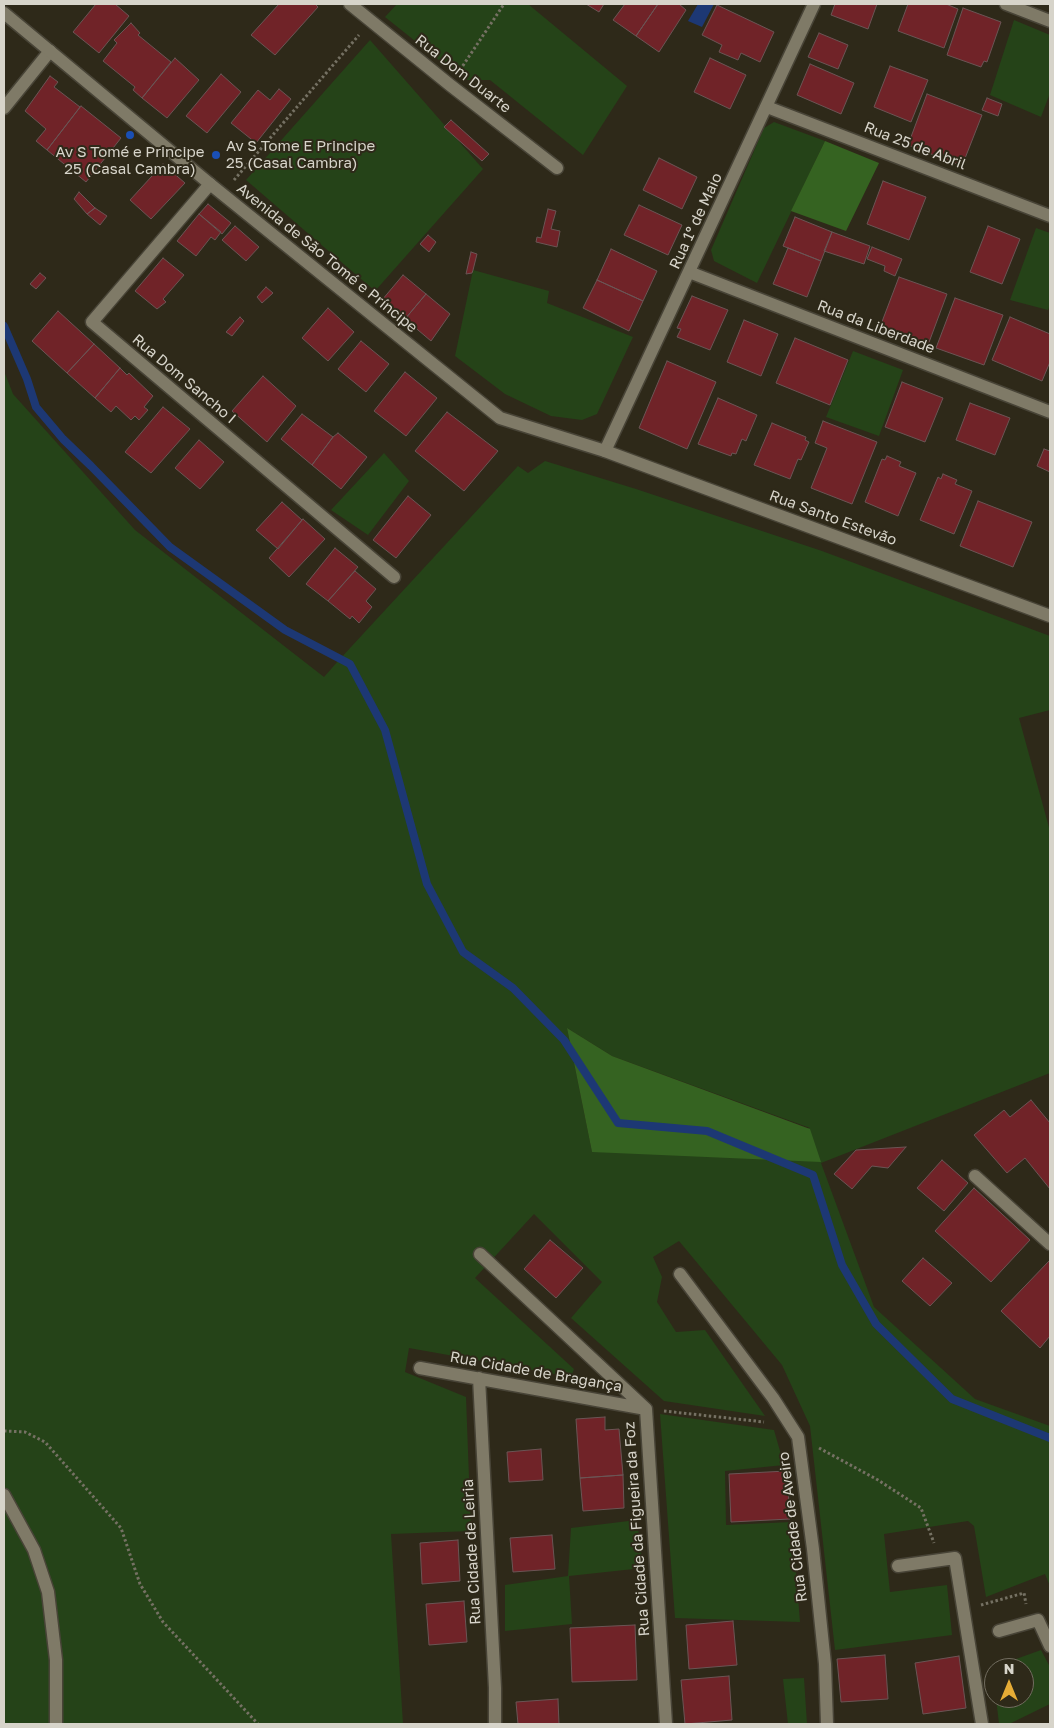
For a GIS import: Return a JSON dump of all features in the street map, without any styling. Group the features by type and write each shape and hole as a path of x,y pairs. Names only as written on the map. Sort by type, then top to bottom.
{"street":[{"name":"Rua Dom Duarte","path":"350,4 556,168"},
{"name":"Rua 1º de Maio","path":"605,451 814,4"},
{"path":"1006,4 1050,21"},
{"name":"Avenida de São Tomé e Príncipe","path":"4,13 210,184 500,418 605,451"},
{"path":"4,108 50,51"},
{"name":"Rua 25 de Abril","path":"767,106 1050,216"},
{"name":"Rua Dom Sancho I","path":"210,184 92,322 394,577"},
{"name":"Rua da Liberdade","path":"689,272 1050,412"},
{"name":"Rua Santo Estevão","path":"605,451 1050,616"},
{"path":"975,1176 1050,1244"},
{"name":"Rua Cidade da Figueira da Foz","path":"480,1254 646,1409 666,1724"},
{"name":"Rua Cidade de Aveiro","path":"680,1274 773,1398 798,1437 813,1549 824,1654 827,1724"},
{"name":"Rua Cidade de Bragança","path":"420,1368 646,1409"},
{"name":"Rua Cidade de Leiria","path":"479,1378 495,1688 495,1724"},
{"path":"4,1495 34,1550 48,1592 56,1660 56,1724"},
{"path":"898,1566 955,1558 982,1724"},
{"path":"999,1631 1038,1620 1050,1646"}],"path":[{"path":"450,85 504,4"},
{"path":"222,193 371,21"},
{"path":"4,1431 24,1432 45,1442 121,1528 140,1584 164,1622 258,1724"},
{"path":"964,1610 1024,1593 1030,1622"}],"green space":[{"path":"397,4 528,4 627,86 583,155 490,80 464,80 385,17"},
{"path":"1014,20 1050,35 1050,93 1041,117 990,95"},
{"path":"370,40 483,169 375,291 246,180"},
{"path":"774,122 825,141 757,283 714,261 711,250 764,128"},
{"path":"825,141 879,163 846,231 791,211"},
{"path":"1036,228 1050,233 1050,305 1048,310 1010,300"},
{"path":"473,270 549,291 547,303 633,337 597,414 582,420 551,416 505,394 455,356"},
{"path":"853,351 903,370 879,436 826,417"},
{"path":"4,371 13,394 135,530 324,677 518,466 528,473 545,461 822,551 1050,636 1050,710 1019,718 1050,831 1050,1073 821,1163 874,1307 975,1399 1050,1426 1050,1586 1045,1574 986,1597 974,1526 968,1521 884,1534 890,1592 947,1585 952,1635 835,1650 810,1426 782,1365 679,1241 653,1257 662,1277 657,1302 676,1332 705,1330 765,1416 664,1401 571,1318 602,1282 534,1214 475,1278 574,1369 571,1377 409,1348 405,1372 466,1397 471,1531 391,1534 403,1724 4,1724","holes":["567,1028 612,1056 810,1128 592,1152"]},
{"path":"384,453 409,481 368,535 331,510"},
{"path":"567,1028 612,1056 810,1129 821,1162 592,1152"},
{"path":"660,1414 774,1430 784,1465 725,1471 726,1525 792,1522 800,1622 675,1618"},
{"path":"637,1520 643,1568 569,1576 572,1624 505,1631 505,1585 568,1576 571,1528"},
{"path":"1041,1650 1050,1667 1050,1704 1009,1724 999,1724 997,1708 1034,1708 1034,1658 1019,1658"},
{"path":"804,1678 807,1724 788,1724 783,1679"}],"water":[{"path":"698,4 714,4 702,27 688,21"}],"building":[{"path":"96,4 115,4 129,16 99,53 73,32"},
{"path":"279,4 315,4 318,7 275,55 251,35"},
{"path":"586,4 604,4 599,12"},
{"path":"625,4 658,4 636,36 613,20"},
{"path":"658,4 679,4 686,10 659,52 636,36"},
{"path":"835,4 877,4 868,29 831,15"},
{"path":"908,4 946,4 958,9 944,48 898,31"},
{"path":"717,5 774,32 760,62 741,53 738,60 719,52 722,45 702,35"},
{"path":"963,8 1001,22 987,62 984,61 981,67 947,55"},
{"path":"131,23 140,33 138,35 171,62 142,98 133,90 135,87 103,61 117,43 114,40"},
{"path":"819,33 848,45 838,69 808,57"},
{"path":"175,58 199,80 167,118 142,98"},
{"path":"710,58 746,75 730,109 694,92"},
{"path":"810,64 854,83 841,114 797,95"},
{"path":"890,66 928,80 911,122 874,107"},
{"path":"221,74 241,92 207,133 186,116"},
{"path":"50,76 58,82 54,87 80,107 47,150 36,141 46,129 25,111"},
{"path":"279,89 291,99 256,143 231,123 258,90 270,100"},
{"path":"927,94 982,115 962,166 908,145"},
{"path":"987,98 1002,104 998,116 982,110"},
{"path":"81,106 121,138 86,182 47,150"},
{"path":"451,120 489,154 482,161 444,127"},
{"path":"659,158 697,177 682,209 643,190"},
{"path":"163,164 185,183 151,219 130,200"},
{"path":"883,181 926,197 909,240 867,224"},
{"path":"79,192 95,208 87,214 74,199"},
{"path":"208,204 231,223 222,234 199,214"},
{"path":"639,205 682,225 668,255 624,235"},
{"path":"95,208 107,216 100,225 87,214"},
{"path":"548,209 556,211 551,229 560,231 557,247 536,242 537,237 541,238"},
{"path":"199,214 221,232 215,240 211,237 196,256 177,241"},
{"path":"795,217 832,232 821,261 783,246"},
{"path":"235,226 259,247 246,261 222,240"},
{"path":"988,226 1020,239 1002,284 970,272"},
{"path":"832,232 870,246 864,264 824,251"},
{"path":"428,235 436,242 429,252 420,244"},
{"path":"872,247 902,259 895,276 884,271 885,266 867,259"},
{"path":"788,248 821,261 807,297 773,284"},
{"path":"611,249 657,271 643,301 597,280"},
{"path":"471,252 477,254 472,273 466,274"},
{"path":"163,258 184,275 163,299 166,302 157,309 135,291"},
{"path":"40,273 46,278 36,289 30,284"},
{"path":"403,275 426,294 405,319 382,300"},
{"path":"899,277 947,294 928,345 880,327"},
{"path":"597,280 643,301 629,331 583,308"},
{"path":"266,287 273,293 262,303 257,297"},
{"path":"426,294 450,314 431,341 405,319"},
{"path":"692,296 728,310 710,350 677,337 681,329 677,328"},
{"path":"955,298 1003,315 984,365 936,348"},
{"path":"328,308 354,332 328,361 302,338"},
{"path":"58,311 94,344 67,373 32,341"},
{"path":"240,317 244,321 232,336 226,332"},
{"path":"1010,317 1050,334 1050,362 1042,381 992,360"},
{"path":"744,320 778,334 761,376 727,362"},
{"path":"795,338 848,360 830,405 776,383"},
{"path":"361,341 389,364 366,392 338,369"},
{"path":"94,344 120,368 95,398 67,373"},
{"path":"667,361 716,382 687,449 639,428"},
{"path":"120,368 127,375 129,373 153,396 144,407 148,410 139,420 135,416 131,420 116,406 111,412 95,398"},
{"path":"405,372 437,398 406,436 374,411"},
{"path":"263,376 296,406 267,442 232,411"},
{"path":"902,382 943,398 925,442 885,427"},
{"path":"718,398 757,415 746,441 742,439 736,454 732,453 731,456 698,444"},
{"path":"970,403 1010,418 995,455 956,440"},
{"path":"163,407 190,429 151,473 125,452"},
{"path":"447,412 498,451 464,491 415,451"},
{"path":"302,414 333,437 312,465 281,439"},
{"path":"823,421 877,442 852,504 811,488 827,448 815,443"},
{"path":"772,423 806,437 805,440 809,442 801,460 798,459 790,479 754,465"},
{"path":"338,433 367,457 341,489 312,465"},
{"path":"199,440 224,462 200,489 175,468"},
{"path":"1044,449 1050,451 1050,472 1037,466"},
{"path":"887,456 901,462 899,466 916,473 898,516 865,502 882,459 885,460"},
{"path":"943,474 957,480 955,484 972,491 954,534 920,520 938,477 941,479"},
{"path":"408,496 431,515 396,558 373,540"},
{"path":"978,501 1032,522 1013,567 960,546"},
{"path":"282,502 302,520 278,549 256,530"},
{"path":"303,519 325,539 289,577 269,558"},
{"path":"335,548 358,567 328,601 306,584"},
{"path":"355,571 376,589 366,601 372,607 359,623 352,616 350,619 328,601"},
{"path":"1031,1100 1050,1123 1050,1189 1025,1158 1007,1173 974,1135 1004,1110 1010,1117"},
{"path":"906,1147 888,1168 872,1166 852,1189 834,1174 856,1150"},
{"path":"942,1160 968,1183 944,1211 917,1188"},
{"path":"974,1188 1030,1240 991,1282 935,1231"},
{"path":"550,1240 583,1268 556,1298 524,1269"},
{"path":"923,1258 952,1283 930,1306 902,1281"},
{"path":"1050,1260 1050,1336 1040,1348 1001,1311"},
{"path":"605,1417 605,1430 619,1429 623,1475 580,1478 576,1419"},
{"path":"541,1449 543,1480 509,1482 507,1452"},
{"path":"787,1471 790,1519 731,1522 729,1474"},
{"path":"623,1475 624,1508 583,1511 580,1478"},
{"path":"552,1535 555,1569 513,1572 510,1538"},
{"path":"458,1540 460,1581 422,1584 420,1543"},
{"path":"464,1601 467,1642 429,1645 426,1604"},
{"path":"733,1621 737,1665 689,1669 686,1625"},
{"path":"635,1625 637,1680 572,1682 570,1628"},
{"path":"885,1655 888,1699 841,1702 837,1659"},
{"path":"959,1656 966,1708 923,1714 915,1663"},
{"path":"729,1676 732,1720 685,1724 681,1680"},
{"path":"558,1699 559,1724 518,1724 516,1702"}],"waterway":[{"path":"4,326 27,379 36,407 63,439 170,547 285,630 350,664 385,730 427,884 463,952 513,988 564,1040 618,1123 707,1131 813,1175 842,1265 876,1324 952,1399 1050,1438"}],"place":[{"name":"Av S Tomé e Principe 25 (Casal Cambra)","path":"130,135"},
{"name":"Av S Tome E Principe 25 (Casal Cambra)","path":"216,155"}]}
